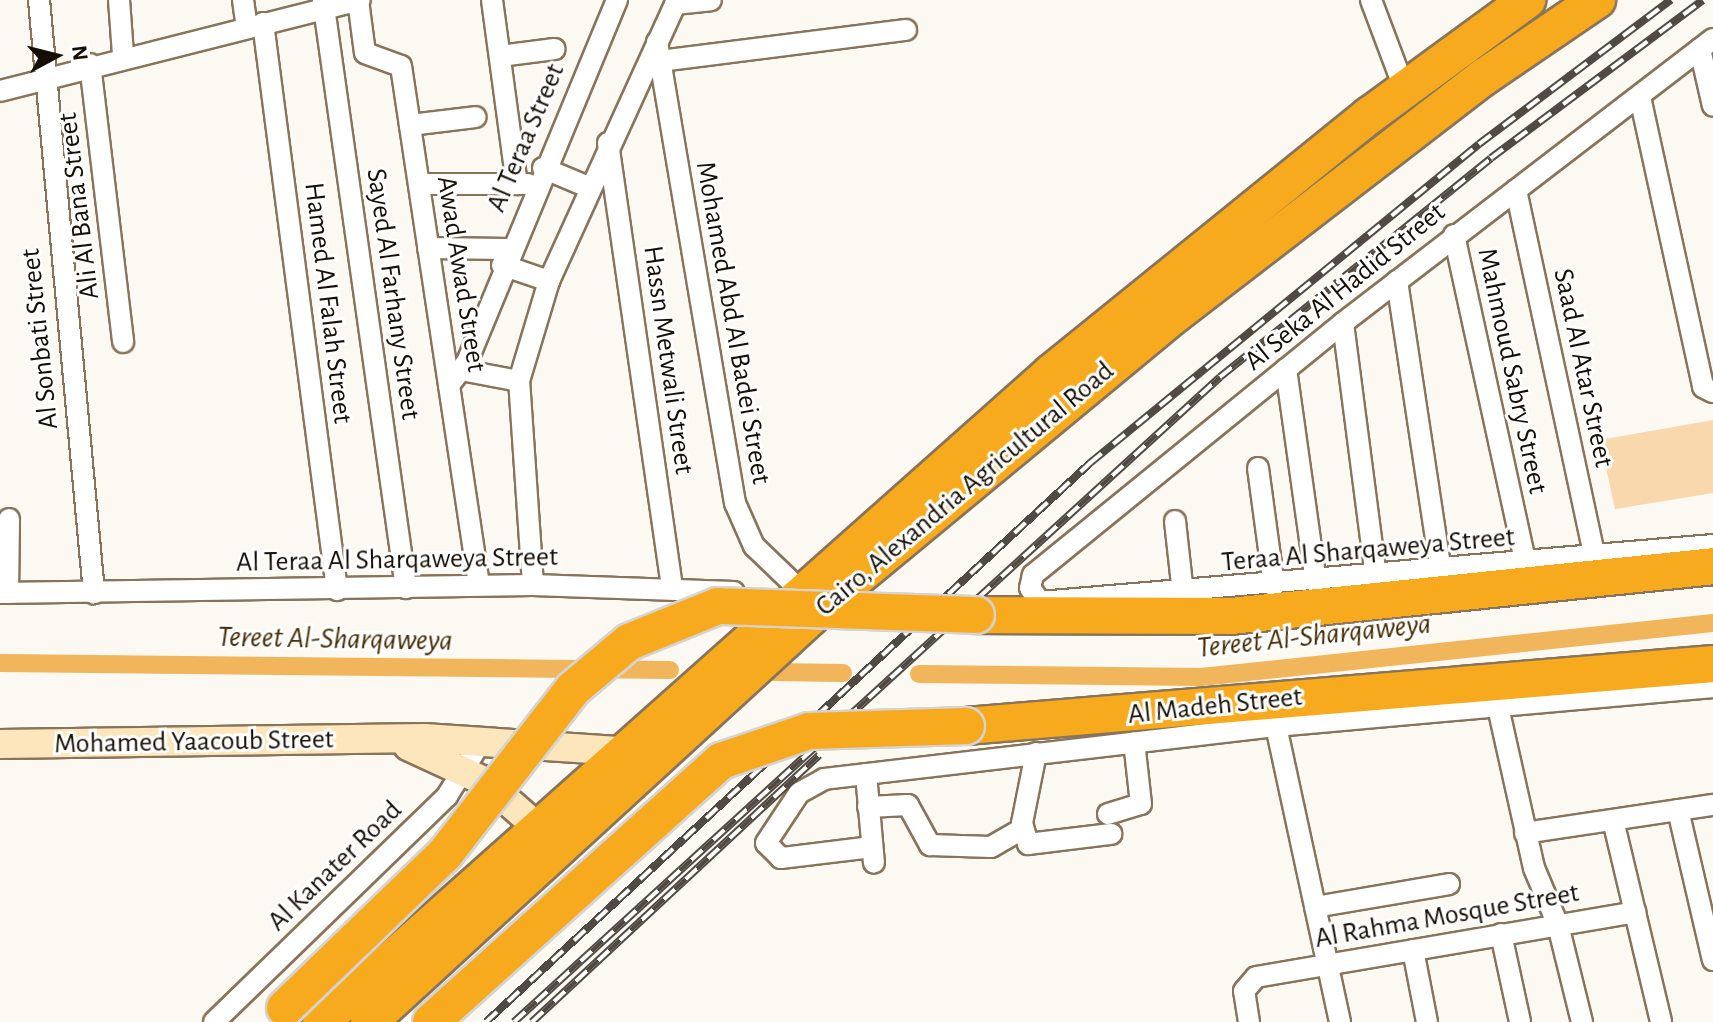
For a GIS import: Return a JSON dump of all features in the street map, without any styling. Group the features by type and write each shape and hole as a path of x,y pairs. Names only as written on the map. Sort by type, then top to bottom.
{"highway":[{"name":"Cairo, Alexandria Agricultural Road","path":"321,1022 536,826 1063,363 1404,88 1527,0"},
{"name":"Cairo, Alexandria Agricultural Road","path":"369,1022 837,594 1177,313 1484,77 1597,0"},
{"path":"278,1015 438,862 573,689 629,642 718,606 976,615 1231,616 1713,566"},
{"path":"431,1022 721,761 809,731 966,726 1713,664"}],"main road":[{"name":"Mohamed Yaacoub Street","path":"388,740 468,771 536,826"},
{"name":"Mohamed Yaacoub Street","path":"0,744 482,740 622,751"}],"street":[{"name":"Al Sonbati Street","path":"39,0 42,79 94,593"},
{"path":"119,0 123,54"},
{"name":"Hamed Al Falah Street","path":"243,0 255,25 337,590"},
{"path":"0,91 123,54 255,25 292,8 359,0"},
{"name":"Awad Awad Street","path":"359,0 365,53 399,59 428,248 455,378 479,585"},
{"path":"492,0 500,56 532,179"},
{"name":"Al Teraa Street","path":"455,378 505,257 532,179 617,0"},
{"path":"533,585 519,381 549,281 608,143 658,51 676,2 711,0"},
{"path":"1371,0 1404,88"},
{"name":"Sayed Al Farhany Street","path":"323,4 406,588"},
{"path":"658,51 906,30"},
{"path":"1706,44 1713,106"},
{"name":"Al Seka Al Hadid Street","path":"1031,593 1033,575 1286,369 1454,235 1706,44"},
{"path":"500,56 555,49"},
{"name":"Mohamed Abd Al Badei Street","path":"658,51 735,503 754,546 797,595"},
{"name":"Ali Al Bana Street","path":"90,64 123,342"},
{"path":"1640,97 1703,387 1713,392"},
{"path":"410,125 476,117"},
{"name":"Hassn Metwali Street","path":"608,143 672,586"},
{"path":"419,184 532,179 588,187"},
{"name":"Saad Al Atar Street","path":"1516,190 1595,558"},
{"name":"Mahmoud Sabry Street","path":"1454,235 1526,566"},
{"path":"428,248 505,257 549,281"},
{"path":"1397,281 1441,573"},
{"path":"1343,323 1376,578"},
{"path":"1286,369 1316,583"},
{"path":"455,378 519,381"},
{"path":"1258,468 1274,586"},
{"path":"4,593 9,519"},
{"path":"1175,521 1183,593"},
{"name":"Teraa Al Sharqaweya Street","path":"1031,593 1040,602 1183,593 1526,566 1713,545"},
{"name":"Al Teraa Al Sharqaweya Street","path":"4,593 533,585 672,586 797,595"},
{"name":"Al Madeh Street","path":"868,807 873,855 770,853 768,837 804,788 866,774 1276,726 1713,687"},
{"path":"1498,707 1525,833 1558,925 1582,1022"},
{"path":"1276,726 1340,1022"},
{"name":"Al Kanater Road","path":"214,1022 468,771 482,740"},
{"path":"1036,753 1022,829 1035,848 1109,824 1141,804 1134,742"},
{"path":"866,774 868,807 908,805 927,844 991,847 1022,829"},
{"path":"1525,833 1713,805"},
{"path":"1678,810 1713,960"},
{"path":"1613,820 1661,1022"},
{"path":"1315,907 1449,884"},
{"name":"Al Rahma Mosque Street","path":"1249,1022 1244,991 1268,975 1635,912"},
{"path":"1501,934 1520,1022"},
{"path":"1413,950 1427,1022"}],"shaded area":[{"path":"1713,420 1713,493 1615,509 1600,440"}],"waterway":[{"name":"Tereet Al-Sharqaweya","path":"919,674 1201,677 1713,623"},
{"name":"Tereet Al-Sharqaweya","path":"0,663 670,670"},
{"name":"Tereet Al-Sharqaweya","path":"774,672 843,673"}],"railway":[{"path":"486,1022 1090,463 1479,144 1671,0"},
{"path":"514,1022 1220,377 1491,158 1703,0"},
{"path":"532,1022 819,755"}]}
